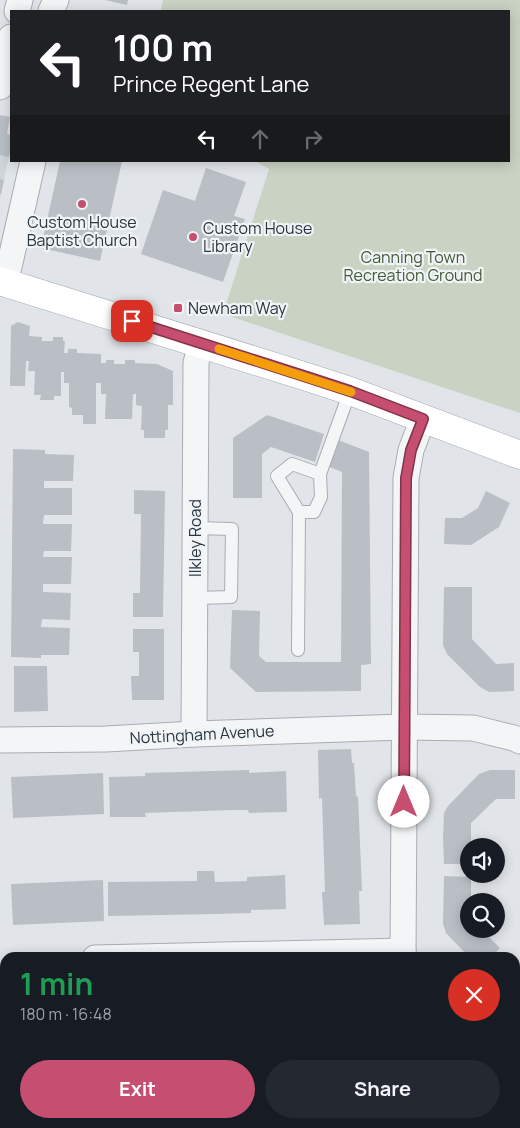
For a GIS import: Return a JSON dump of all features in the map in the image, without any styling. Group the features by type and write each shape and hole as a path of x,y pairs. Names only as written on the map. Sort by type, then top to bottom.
{"main road":[{"path":"0,282 201,343 350,391 520,454"}],"street":[{"path":"5,35 5,94"},
{"path":"0,282 9,267 33,162"},
{"name":"Ilkley Road","path":"194,734 196,363 201,343"},
{"path":"403,952 406,478 411,450 423,419"},
{"name":"Nottingham Avenue","path":"0,740 106,739 404,726 473,728 520,741"}],"lane":[{"path":"299,512 314,512 321,497 320,474 350,391"},
{"path":"298,650 299,512 277,476 292,464 320,474"},
{"path":"195,528 232,528 231,597 195,598"}],"shaded area":[{"path":"0,133 10,135 10,151 0,199"}],"green space":[{"name":"Canning Town Recreation Ground","path":"163,0 520,0 520,413 223,314 269,169 257,162 510,162 510,10 161,10"}],"building":[{"path":"105,0 128,0 127,5"},
{"path":"0,115 10,117 7,134 10,135 10,152 9,157 0,155"},
{"name":"Custom House Baptist Church","path":"60,162 122,162 100,261 41,248"},
{"name":"Custom House Library","path":"206,168 246,182 234,216 245,219 223,282 141,254 163,190 195,201"},
{"path":"0,179 4,180 1,194 0,193"},
{"path":"18,322 30,326 29,336 42,337 42,341 53,341 53,337 63,337 63,341 65,341 64,353 68,353 68,349 77,349 77,353 101,354 101,363 106,363 106,360 114,360 114,364 125,364 125,360 135,360 135,363 157,364 173,371 173,405 168,405 168,430 165,430 165,438 144,438 144,430 141,430 142,406 136,405 136,394 133,394 132,419 105,419 106,394 101,394 101,383 96,383 96,424 83,424 83,415 72,415 72,408 69,407 69,383 64,383 64,372 61,372 61,396 54,396 54,400 40,400 41,395 34,395 35,371 28,371 29,361 26,361 25,386 10,386 11,326"},
{"path":"267,415 324,434 315,462 271,447 262,454 262,498 233,498 233,438"},
{"path":"338,440 369,452 371,664 361,665 361,691 256,692 230,668 232,610 260,611 259,656 266,662 341,662 342,472 327,466"},
{"path":"13,449 45,450 45,454 74,455 73,481 44,481 44,488 72,488 72,515 44,515 43,524 72,524 71,551 44,551 43,557 72,557 71,584 43,584 43,592 71,593 70,620 42,619 41,627 70,628 69,655 41,655 41,658 11,657"},
{"path":"134,490 165,491 163,617 133,617 133,593 140,593 141,514 134,514"},
{"path":"486,491 510,503 499,527 471,545 444,544 445,518 462,518 478,508"},
{"path":"444,587 472,587 472,639 496,664 514,663 514,691 489,692 480,687 447,654 443,645"},
{"path":"133,629 164,629 164,700 132,700 131,676 139,676 139,652 133,652"},
{"path":"14,666 47,666 48,711 14,712"},
{"path":"351,749 352,763 354,763 356,797 358,796 362,891 359,891 360,924 324,925 322,892 325,892 322,798 319,799 318,750"},
{"path":"249,770 249,773 286,771 287,812 249,813 248,810 233,810 145,813 146,817 110,817 109,777 145,776 145,773"},
{"path":"490,770 515,770 515,799 496,799 471,823 471,838 460,838 460,864 444,864 444,813 448,806 479,774"},
{"path":"103,773 104,814 13,818 11,777"},
{"path":"197,871 214,871 215,882 247,881 247,877 285,875 286,909 251,910 251,913 108,916 108,882 197,881"},
{"path":"444,876 460,877 460,883 471,883 471,893 460,893 460,938 490,938 500,948 496,952 464,952 446,933 443,924"},
{"path":"103,880 104,921 13,925 11,884"}],"slow traffic":[{"path":"219,349 351,392"}],"place":[{"name":"Custom House Baptist Church","path":"82,204"},
{"name":"Custom House Library","path":"193,237"},
{"name":"Newham Way","path":"178,308"}],"route":[{"path":"132,321 350,391 423,419 411,450 406,478 404,802"}]}
